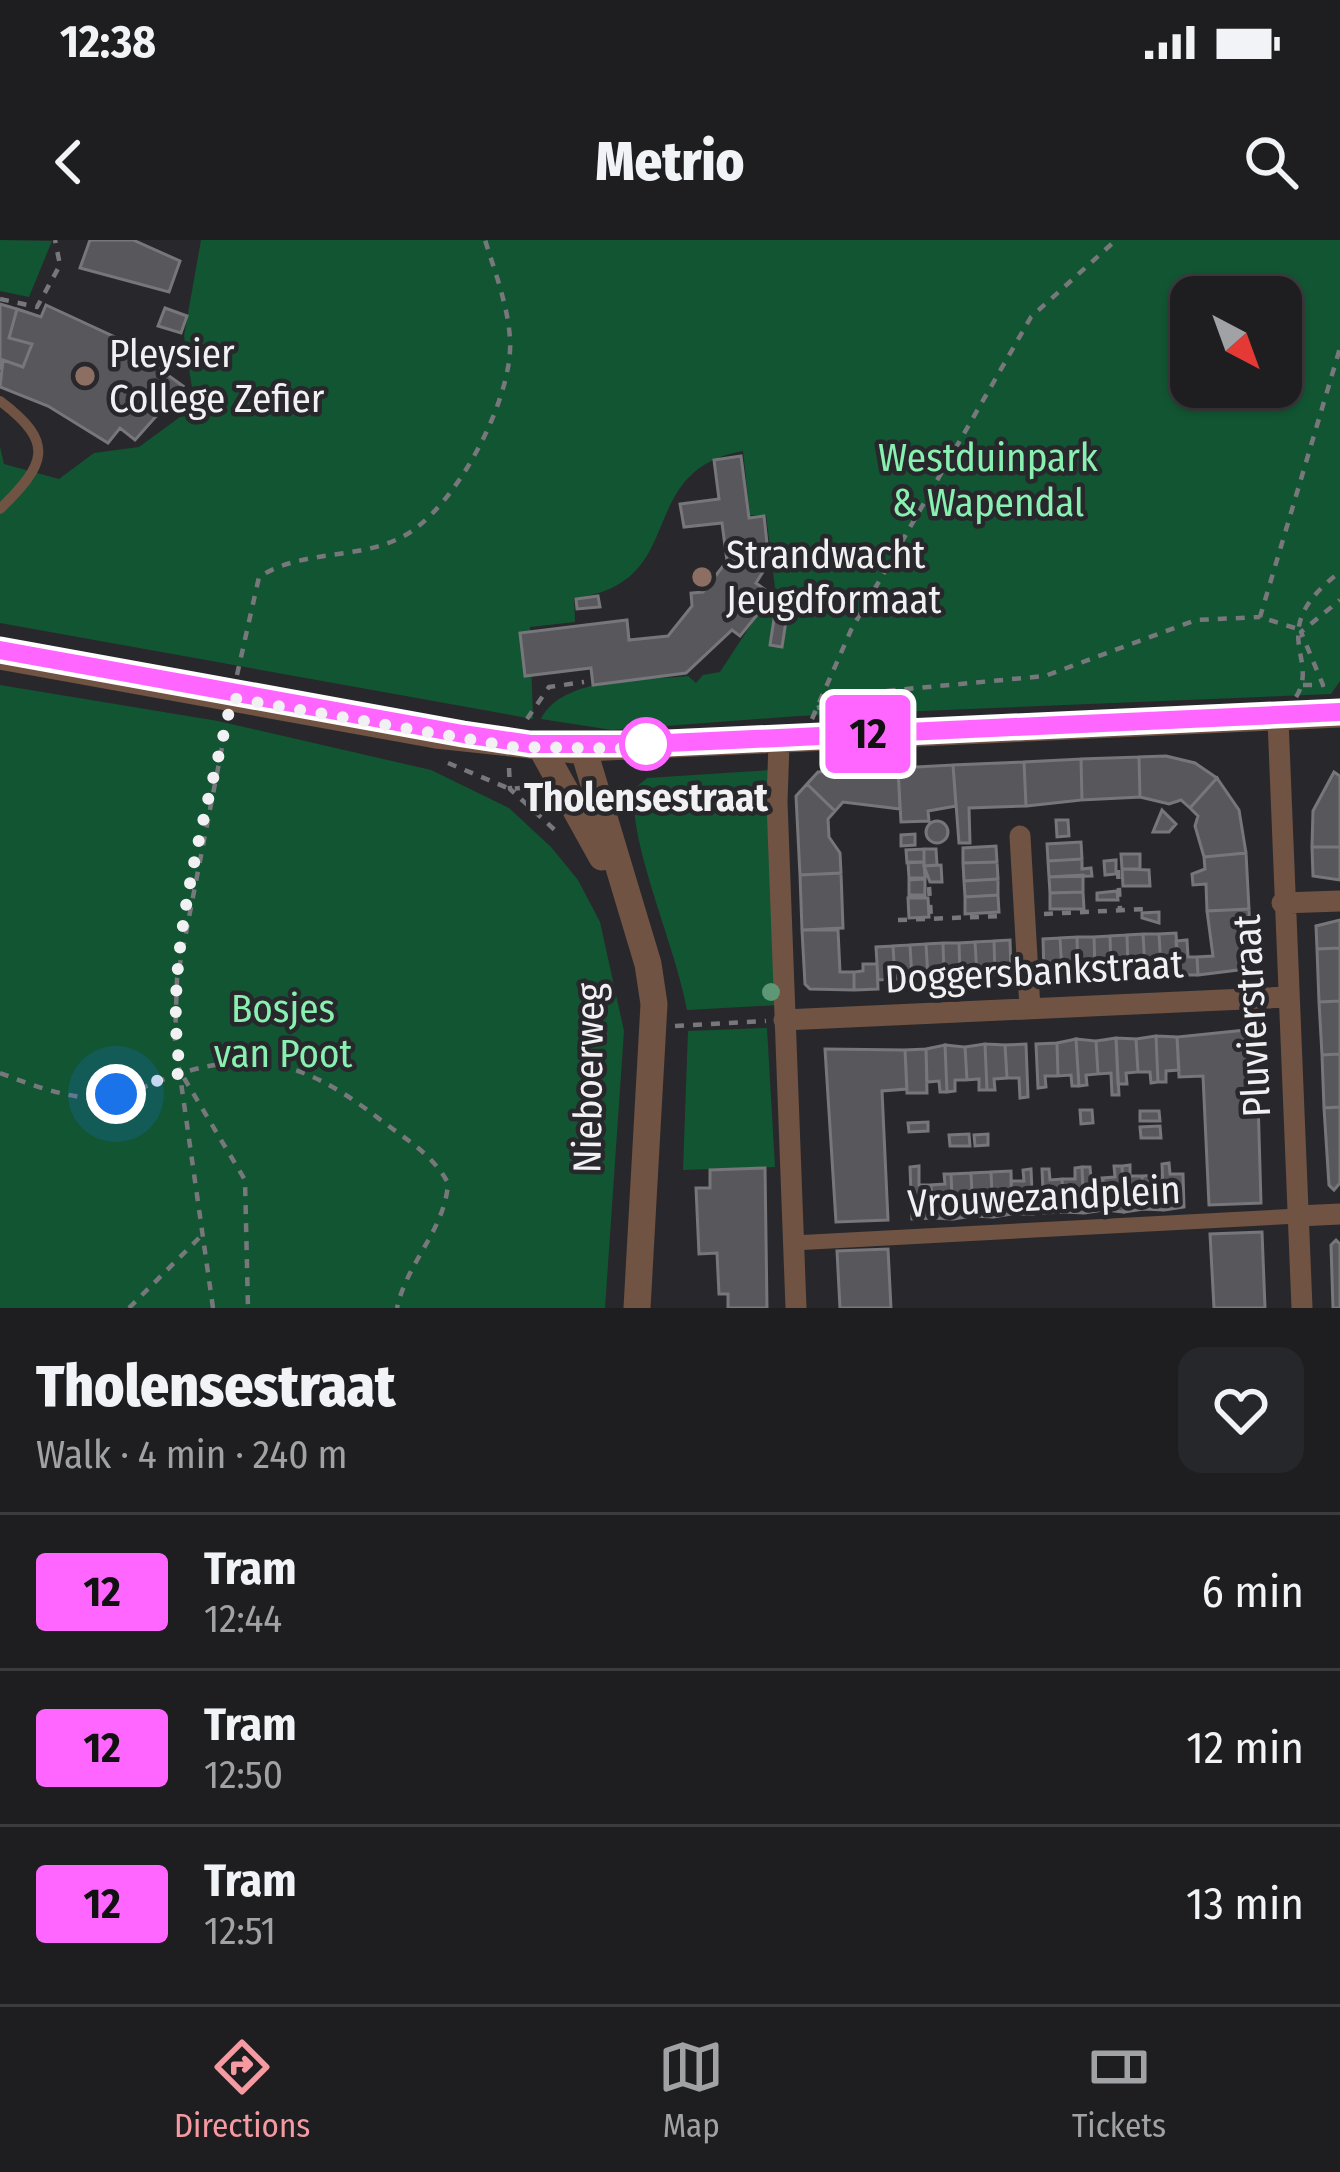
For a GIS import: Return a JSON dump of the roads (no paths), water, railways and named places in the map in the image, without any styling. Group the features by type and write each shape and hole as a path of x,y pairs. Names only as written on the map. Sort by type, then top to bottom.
{"street":[{"path":"0,656 232,698 517,737 542,749 584,751 1340,717"},
{"name":"Pluvierstraat","path":"1278,720 1302,1308"},
{"path":"779,743 796,1308"},
{"name":"Nieboerweg","path":"542,749 625,890"},
{"name":"Nieboerweg","path":"584,751 649,964 654,1004 638,1308"},
{"path":"1021,836 1030,1009"},
{"path":"1282,904 1340,901"},
{"name":"Doggersbankstraat","path":"784,1020 1286,997"},
{"path":"1298,1216 1340,1214"},
{"name":"Vrouwezandplein","path":"793,1243 1298,1216"}],"lane":[{"path":"0,401 39,440 40,456 28,479 0,509"}],"tram line":[{"path":"0,650 530,744 646,744 1340,712"},
{"name":"12","path":"0,650 530,744 646,744 1340,712"}],"place":[{"name":"Pleysier College Zefier","path":"85,376"},
{"name":"Strandwacht Jeugdformaat","path":"702,577"},
{"name":"Tholensestraat","path":"646,744"}],"park label":[{"name":"Westduinpark & Wapendal","path":"988,480"},
{"name":"Bosjes van Poot","path":"283,1032"}]}
